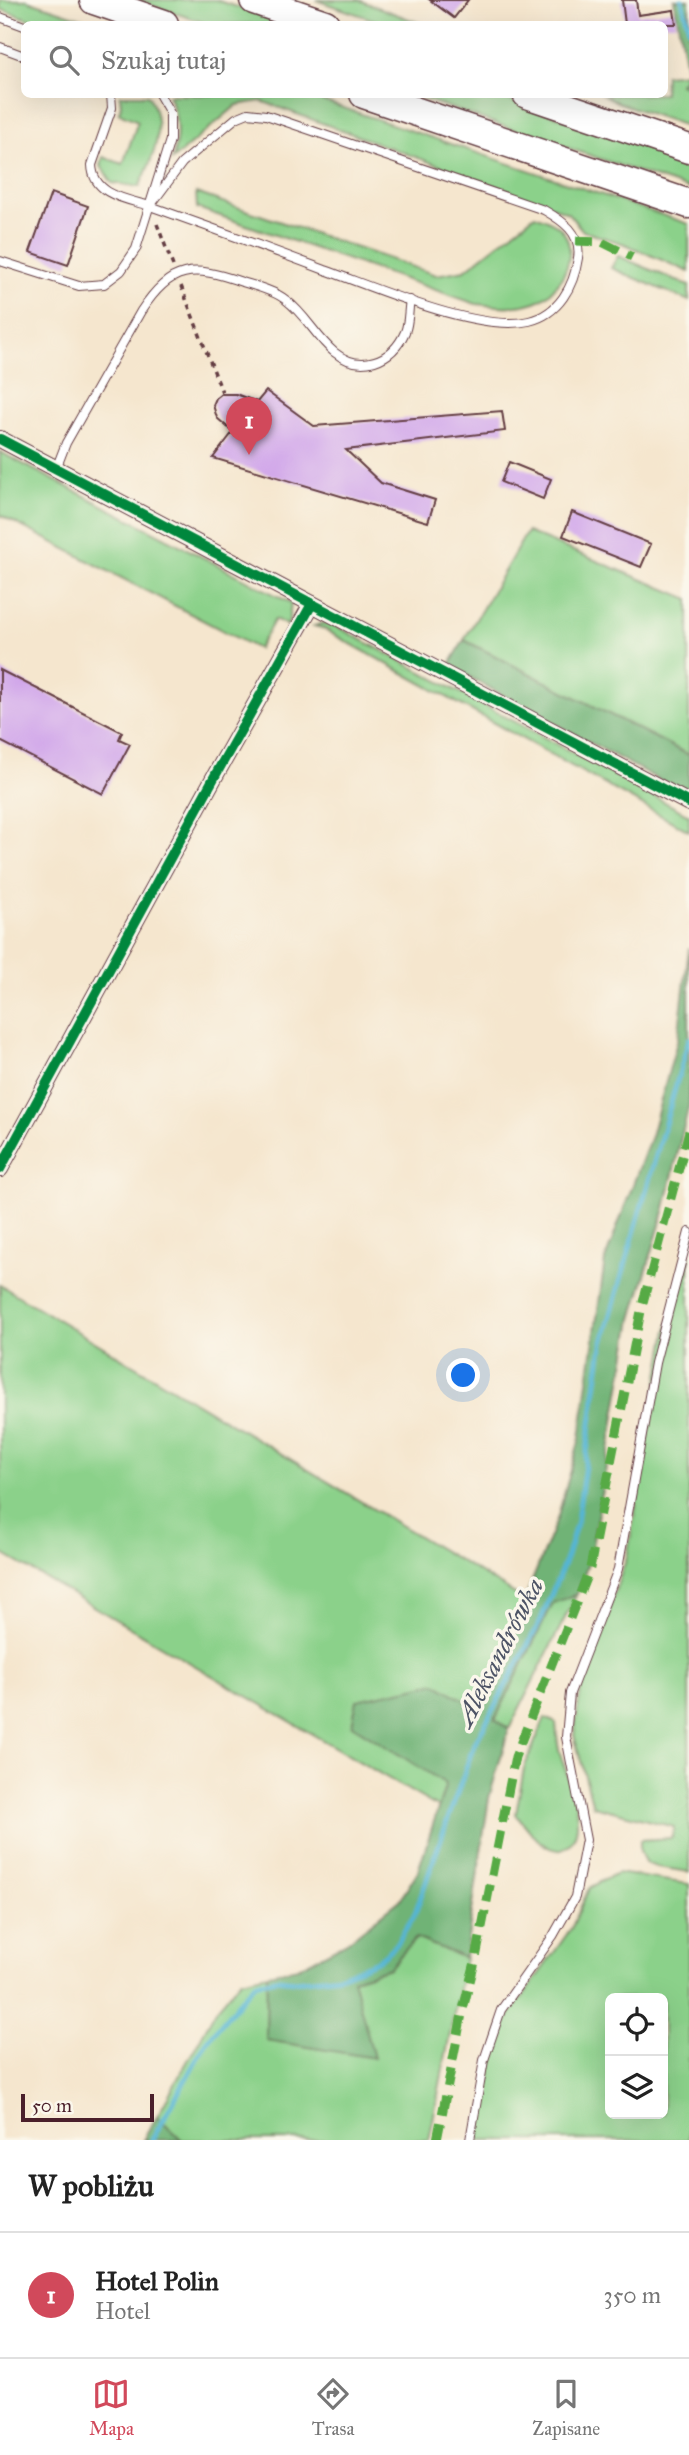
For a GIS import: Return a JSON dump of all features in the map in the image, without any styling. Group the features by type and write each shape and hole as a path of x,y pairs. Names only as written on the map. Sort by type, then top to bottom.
{"highway":[{"path":"94,0 155,21"},
{"path":"254,0 316,21"},
{"path":"376,98 689,204"},
{"path":"538,98 689,149"}],"street":[{"path":"0,439 689,803"},
{"path":"0,1170 312,604"}],"lane":[{"path":"0,17 21,25"},
{"path":"0,47 21,55"},
{"path":"111,98 112,108 92,165 96,184 110,194 410,300 476,320 505,324 532,320 551,310 567,295 576,271 579,252 574,232 544,210 266,115 248,113 236,117 182,163 150,206"},
{"path":"0,261 79,286 104,284 121,271 136,249 170,140 170,113 161,98"},
{"path":"57,468 66,443 141,311 153,292 176,275 191,271 210,271 286,299 335,353 357,362 375,362 389,354 405,332 410,300"},
{"path":"470,2140 484,2060 501,2010 553,1936 575,1897 586,1840 566,1737 570,1693 618,1569 654,1363 689,1232"}],"path":[{"path":"150,206 222,392"}],"green space":[{"path":"0,0 27,0 90,21 34,21 0,9"},
{"path":"136,0 216,0 279,21 199,21"},
{"path":"316,0 359,0 414,21 377,21"},
{"path":"674,0 689,0 689,88 680,84 687,73"},
{"path":"687,73 680,84 689,88 689,127 610,98 668,98 668,75"},
{"path":"120,98 150,98 157,118 153,153 139,187 112,183 101,166 103,157 123,164 138,121 119,113"},
{"path":"169,98 314,98 689,224 689,272 625,244 583,231 568,213 551,206 261,101 237,105 172,160 177,127"},
{"path":"421,98 504,98 689,161 689,189"},
{"path":"196,193 436,275 465,270 535,215 559,227 566,236 569,258 566,269 553,290 535,302 513,306 476,304 197,208"},
{"path":"618,256 689,286 689,301 611,268"},
{"path":"0,452 291,603 288,626 275,619 258,649 0,515"},
{"path":"527,532 689,599 689,755 464,640"},
{"path":"323,623 336,626 689,815 689,831 314,626"},
{"path":"464,640 689,755 689,796 449,666"},
{"path":"689,947 689,1104 665,1208 632,1319 590,1558 577,1594 553,1603 495,1719 509,1729 489,1798 465,1958 416,1938 389,1968 353,1979 374,2058 266,2040 267,1974 298,1968 347,1942 400,1900 418,1871 446,1784 352,1725 357,1700 436,1683 480,1710 557,1519 580,1438 605,1260 651,1136 678,1038"},
{"path":"689,1255 689,1872 645,1863 640,1851 640,1840 672,1838 674,1827 593,1806 574,1735 581,1688 627,1557 667,1330"},
{"path":"0,1285 525,1600 480,1710 352,1725 446,1783 439,1808 0,1552"},
{"path":"577,1594 509,1729 495,1720 553,1602"},
{"path":"545,1718 556,1723 559,1750 577,1815 577,1828 573,1839 559,1850 551,1849 538,1840 516,1814 524,1768"},
{"path":"617,1873 689,1884 689,2140 478,2140 500,2029 572,1927 589,1888"},
{"path":"416,1938 465,1958 429,2140 182,2140 157,2116 217,2008 241,1980 267,1974 266,2040 373,2057 353,1979 389,1968"},
{"path":"157,2116 182,2140 143,2140"}],"building":[{"path":"430,0 468,0 454,18"},
{"path":"622,0 636,0 638,15 674,10 676,24 668,24 668,21 625,21"},
{"path":"51,193 88,206 68,265 30,252"},
{"path":"266,391 314,426 502,411 505,431 346,450 381,483 435,500 428,522 213,458 233,432 217,418 213,405 216,398 221,394 236,394 257,402"},
{"path":"509,462 551,479 543,499 501,482"},
{"path":"572,512 651,544 641,567 563,536"},
{"path":"0,670 122,732 119,739 130,744 103,794 0,741"}],"waterway":[{"name":"Aleksandrówka","path":"682,0 689,29"},
{"name":"Aleksandrówka","path":"152,2140 207,2041 255,1983 277,1979 295,1981 340,1976 377,1961 393,1948 414,1916 474,1745 540,1622 567,1556 577,1521 602,1346 689,1039"}],"marked path":[{"path":"576,241 602,242 632,257"},
{"path":"437,2140 515,1757 590,1568 642,1306 689,1131"}],"cycle path":[{"path":"0,439 689,803"},
{"path":"0,1169 312,604"}],"place":[{"name":"Hotel Polin","path":"249,455"}]}
